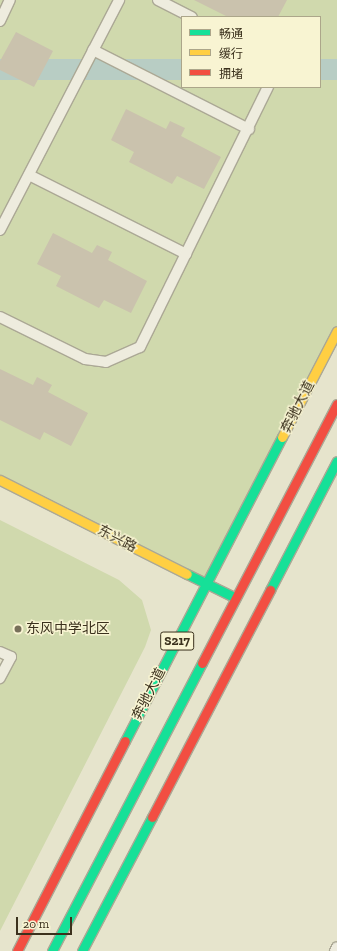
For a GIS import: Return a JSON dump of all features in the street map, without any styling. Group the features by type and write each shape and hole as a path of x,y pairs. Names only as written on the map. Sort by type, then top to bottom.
{"main road":[{"name":"奔驰大道","path":"17,951 337,331"},
{"name":"S217","path":"52,951 234,597 337,404"},
{"path":"82,951 337,461"},
{"name":"东兴路","path":"0,480 234,597"},
{"path":"134,792 158,805"}],"lane":[{"path":"0,21 2,10 10,0"},
{"path":"0,230 119,0"},
{"path":"158,0 190,16"},
{"path":"93,50 249,129"},
{"path":"0,317 85,359 106,362 140,347 249,129 268,88"},
{"path":"28,175 186,254"},
{"path":"0,652 10,657 0,678"},
{"path":"335,951 337,947"}],"green space":[{"path":"0,0 337,0 337,331 206,584 0,480"},
{"path":"0,520 119,580 142,600 151,630 145,647 0,931 0,678 10,657 0,652"}],"shaded area":[{"path":"0,59 181,59 181,80 0,80"},
{"path":"321,59 337,59 337,80 321,80"}],"building":[{"path":"194,0 287,0 279,16 226,16"},
{"path":"16,32 53,51 34,87 0,70 0,61"},
{"path":"126,109 166,129 170,121 185,128 181,136 221,157 204,189 177,176 172,184 129,162 134,152 111,140"},
{"path":"53,233 92,253 97,245 112,252 108,260 147,281 131,313 104,300 99,308 56,286 61,276 37,264"},
{"path":"0,369 33,385 37,377 52,385 48,392 88,413 71,446 44,432 40,440 0,420"}],"traffic: fast":[{"path":"125,741 282,437"},
{"path":"270,590 337,461"},
{"path":"187,574 234,597"},
{"path":"52,951 202,663"},
{"path":"82,951 152,817"}],"traffic: slow":[{"path":"282,437 337,331"},
{"path":"0,480 187,574"}],"traffic: jam":[{"path":"202,663 337,404"},
{"path":"152,817 270,590"},
{"path":"17,951 125,741"}],"place":[{"name":"东风中学北区","path":"18,629"}]}
